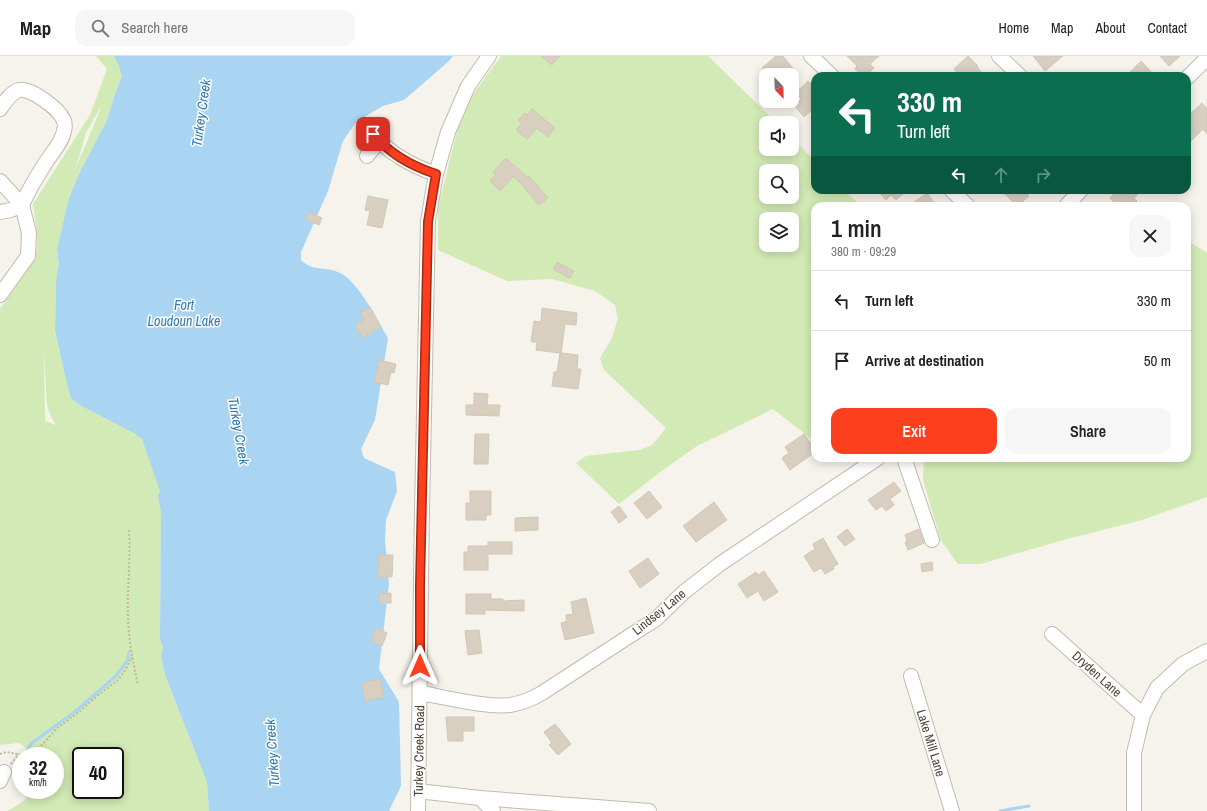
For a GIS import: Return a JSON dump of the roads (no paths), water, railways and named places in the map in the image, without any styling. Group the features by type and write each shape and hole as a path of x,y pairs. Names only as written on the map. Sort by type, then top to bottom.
{"street":[{"name":"Turkey Creek Road","path":"418,811 420,586 428,222 436,174 448,132 468,86 489,56"},
{"path":"811,56 828,72"},
{"path":"1004,58 1016,72"},
{"path":"1191,74 1207,58"},
{"path":"0,109 10,96 17,91 30,91 58,112 65,123 65,130 61,139 33,182 22,205 11,210 0,212"},
{"path":"367,156 376,137 387,149 414,166 436,174"},
{"path":"0,181 22,205 29,233 28,256 0,295"},
{"path":"955,194 964,202"},
{"path":"1070,202 1077,194"},
{"name":"Lindsey Lane","path":"420,693 484,704 502,705 520,703 533,698 656,619 684,592 720,564 872,462"},
{"path":"905,462 932,540"},
{"name":"Dryden Lane","path":"1052,634 1143,715"},
{"path":"1134,811 1134,753 1143,715 1157,688 1183,664 1207,651"},
{"name":"Lake Mill Lane","path":"911,676 952,811"},
{"path":"418,790 480,798 648,811"},
{"path":"480,798 493,811"}],"water":[{"name":"Fort Loudoun Lake","path":"114,56 453,56 404,100 383,106 356,122 343,141 328,191 301,252 301,260 305,264 333,270 345,276 360,291 388,338 375,420 361,449 364,458 395,472 397,491 386,520 385,540 389,584 379,669 399,702 401,786 389,811 209,811 207,782 165,675 161,656 163,647 160,640 161,512 158,496 160,491 142,439 134,433 81,406 71,398 55,331 56,281 59,263 57,250 68,201 78,176 107,120 122,76"}],"waterway":[{"path":"29,747 32,743 77,710 116,676 128,660 129,652"},
{"path":"1000,811 1029,806"}],"water label":[{"name":"Turkey Creek","path":"201,113"},
{"name":"Turkey Creek","path":"239,431"},
{"name":"Turkey Creek","path":"272,753"}]}
